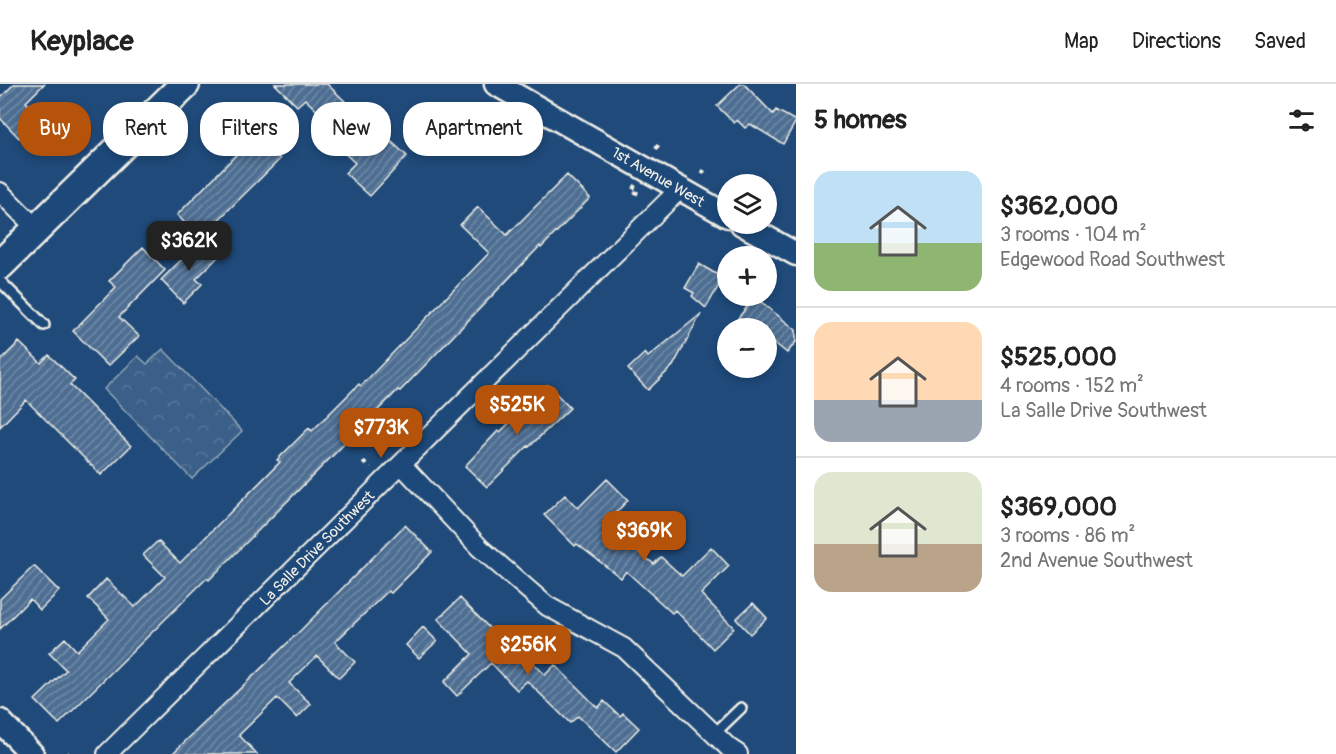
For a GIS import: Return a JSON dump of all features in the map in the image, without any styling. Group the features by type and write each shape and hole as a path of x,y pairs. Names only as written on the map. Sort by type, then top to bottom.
{"main road":[{"path":"0,265 185,84"}],"street":[{"name":"1st Avenue West","path":"496,84 717,210"},
{"name":"La Salle Drive Southwest","path":"107,754 680,189"},
{"path":"0,192 36,228"},
{"path":"760,234 796,254"},
{"path":"401,464 480,548 547,606 624,648 738,754"},
{"path":"0,721 32,754"}],"lane":[{"path":"0,281 44,325"},
{"path":"714,734 741,708"}],"path":[{"path":"656,149 660,142"},
{"path":"702,174 706,167"},
{"path":"400,424 407,430"},
{"path":"363,462 370,468"}],"green space":[{"path":"163,349 242,431 192,479 104,389 138,356 147,364"}],"building":[{"path":"14,84 44,84 26,102 18,102 18,137 0,118 0,98"},
{"path":"275,84 327,84 346,102 311,102 311,105 305,99 299,104 299,102 293,102"},
{"path":"740,84 744,84 773,114 776,110 796,121 783,144 750,124 745,128 737,120 734,123 717,106"},
{"path":"391,141 403,152 403,156 407,156 370,196 345,173 355,163 348,156 391,156"},
{"path":"235,156 277,156 280,159 200,238 177,215"},
{"path":"567,175 590,198 541,248 540,246 400,391 398,390 209,580 207,578 59,724 35,700 66,670 49,653 65,638 77,651 109,619 88,598 106,579 135,607 165,577 143,555 158,541 180,563 280,462 277,460 309,428 312,431 359,384 361,386 489,253 460,225 478,207 507,235"},
{"path":"201,240 218,257 196,279 202,284 183,303 161,280"},
{"path":"143,247 165,270 119,317 139,336 108,366 73,331 116,287 109,281"},
{"path":"699,264 717,274 717,289 706,308 692,296 694,293 685,288"},
{"path":"748,306 766,306 796,330 796,342 787,353 777,345 777,318 738,318"},
{"path":"701,314 673,366 648,390 628,369 645,353 648,357"},
{"path":"19,342 41,363 49,355 75,380 70,385 131,446 101,475 26,400 0,427 0,361"},
{"path":"548,385 570,408 487,487 465,466 498,431 500,432"},
{"path":"607,479 628,500 604,525 654,564 661,557 682,576 711,547 729,566 701,594 734,628 713,649 675,610 672,613 626,571 621,578 577,544 575,546 544,515 565,495 578,508"},
{"path":"405,525 432,552 391,593 388,591 335,642 355,662 339,678 317,656 289,683 311,704 297,718 277,698 239,735 257,754 172,754 301,630"},
{"path":"34,566 59,591 40,610 30,599 0,629 0,599"},
{"path":"460,598 502,641 508,636 545,675 555,665 598,708 604,701 620,716 623,713 639,728 616,752 578,716 570,723 527,681 517,690 491,663 457,696 444,682 472,654 438,619"},
{"path":"753,603 767,618 750,634 736,619"},
{"path":"423,627 437,641 419,658 406,645"}]}
